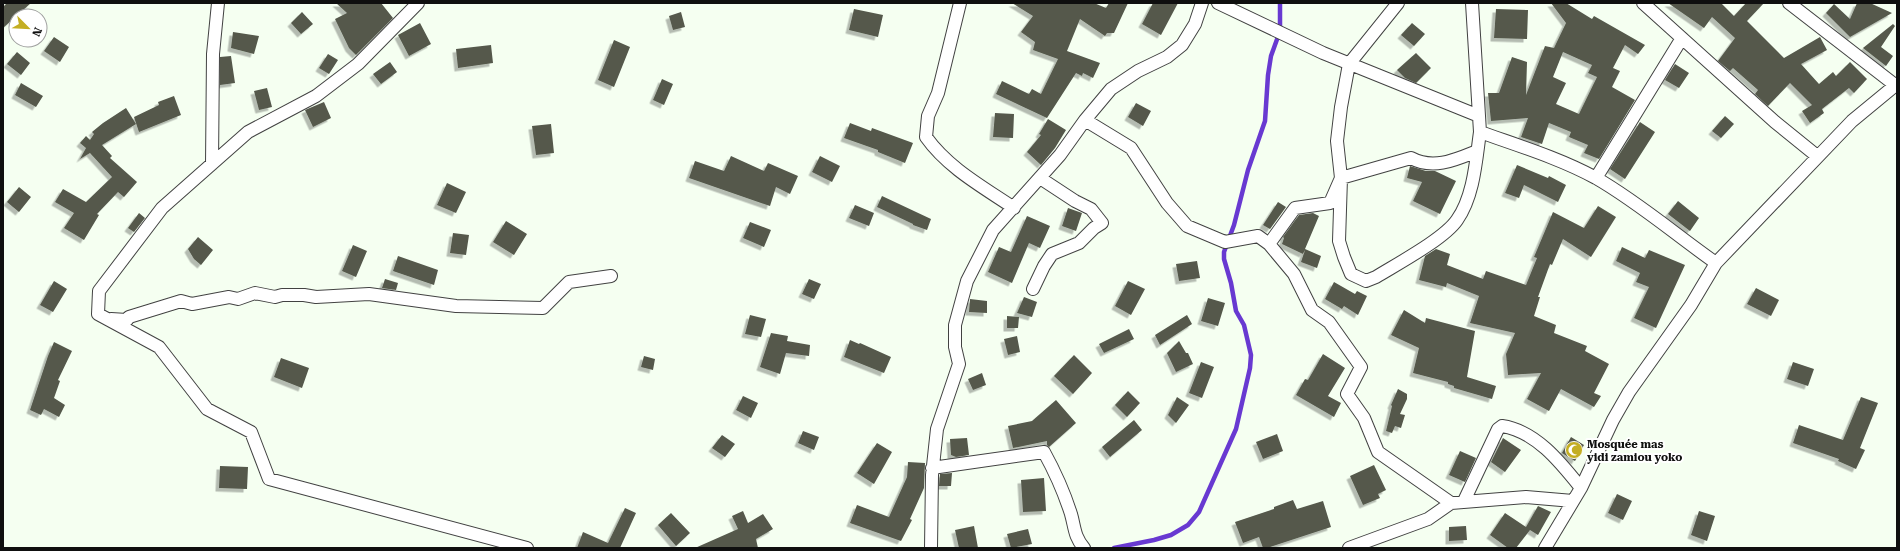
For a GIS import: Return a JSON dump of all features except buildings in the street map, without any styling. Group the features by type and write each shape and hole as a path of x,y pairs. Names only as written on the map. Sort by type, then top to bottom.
{"street":[{"path":"212,164 213,54 218,3"},
{"path":"98,314 99,291 158,214 248,132 316,96 358,64 418,3"},
{"path":"960,3 938,93 928,116 926,137 936,152 952,166 1014,208"},
{"path":"931,548 932,468 937,429 959,364 955,347 955,325 967,281 993,230 1060,155 1085,120 1111,89 1138,71 1167,57 1182,45 1195,24 1202,3"},
{"path":"1218,3 1323,53 1479,116"},
{"path":"1398,3 1349,64 1341,107 1337,141 1341,178 1339,240 1344,258 1351,274 1366,281 1376,277 1435,240 1456,222 1465,206 1480,132 1472,3"},
{"path":"1643,3 1774,122 1817,156"},
{"path":"1545,548 1581,488 1613,420 1629,392 1691,306 1716,263 1852,121 1896,85 1789,3"},
{"path":"1596,178 1682,38"},
{"path":"1085,120 1131,148 1167,202 1187,226 1225,242 1258,236 1269,244 1294,274 1312,310 1329,322 1361,367 1347,394 1364,418 1378,452 1451,503"},
{"path":"1480,132 1564,162 1596,178 1628,198 1716,263"},
{"path":"1341,178 1411,158 1419,162 1430,164 1452,161 1477,151"},
{"path":"1034,289 1044,266 1052,254 1079,243 1094,228 1102,223 1092,210 1075,201 1040,178"},
{"path":"1269,244 1295,208 1330,203 1341,178"},
{"path":"98,314 111,319 127,320 129,317 181,301 192,304 229,297 238,299 255,293 275,297 287,295 316,297 369,294 456,306 543,308 569,282 610,276"},
{"path":"98,314 159,347 207,409 251,432 269,479 527,548"},
{"path":"1464,501 1498,429 1502,426 1511,428 1530,437 1543,446 1562,464 1581,488"},
{"path":"932,468 1044,452 1055,472 1071,516 1076,539 1084,548"},
{"path":"1349,548 1428,519 1451,503 1526,497 1572,501"}],"waterway":[{"path":"1114,548 1171,535 1188,525 1199,512 1236,429 1250,368 1251,355 1244,325 1236,311 1231,283 1224,259 1224,252 1234,225 1248,170 1265,121 1268,75 1271,56 1280,31 1280,3"}],"place":[{"name":"Mosquée mas yidi zamiou yoko","path":"1574,450"}]}
